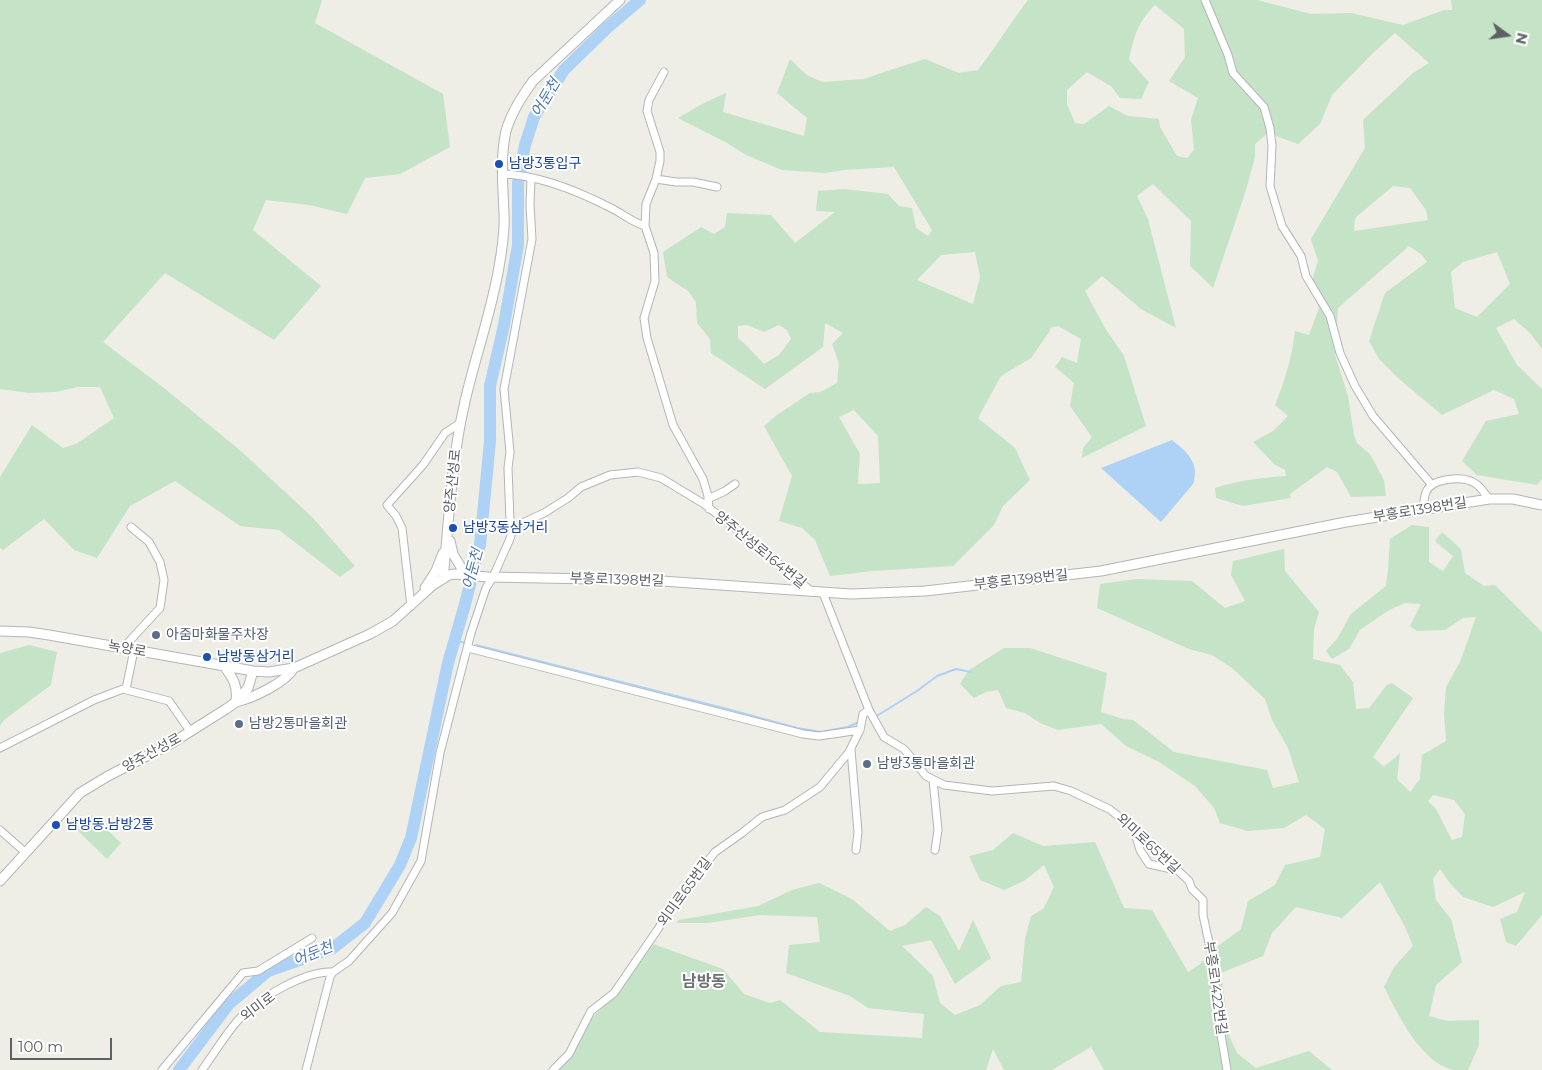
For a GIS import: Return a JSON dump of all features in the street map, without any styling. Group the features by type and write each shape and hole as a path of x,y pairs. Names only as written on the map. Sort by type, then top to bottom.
{"street":[{"name":"양주산성로","path":"442,580 449,528 452,479 460,423 500,267 506,174 503,152 506,131 523,96 533,81 620,0"},
{"name":"부흥로1398번길","path":"1205,0 1228,55 1233,73 1264,108 1270,128 1272,146 1270,186 1282,226 1301,256 1306,276 1330,316 1340,353 1355,386 1373,416 1432,485"},
{"name":"양주산성로164번길","path":"664,72 649,100 647,111 660,152 656,179 646,204 645,226 654,253 655,281 644,318 647,338 673,425 700,473 707,504 812,592"},
{"path":"506,174 531,178 569,189 594,199 627,219 645,226"},
{"path":"514,526 510,522 508,468 510,452 504,389 532,239 531,178"},
{"path":"656,179 693,182 717,187"},
{"path":"413,604 402,528 388,505 423,465 445,433 460,423"},
{"path":"306,1070 330,977 333,972 349,961 392,913 421,861 440,753 471,633 486,588 509,541 514,526 544,513 582,487 610,475 638,472 661,478 707,504 735,484"},
{"path":"1423,508 1425,493 1432,485 1449,479 1461,479 1476,483 1489,499"},
{"name":"부흥로1398번길","path":"442,580 449,575 465,574 491,577 647,580 823,593 885,594 1101,571 1423,508 1489,499 1513,499 1541,504"},
{"path":"123,648 160,608 164,580 160,562 149,542 131,527"},
{"path":"413,604 436,571 449,528"},
{"path":"449,528 453,554 465,574"},
{"path":"253,671 269,672 294,668 370,634 393,620 433,585 442,580"},
{"name":"외미로65번길","path":"823,593 871,715 884,737 904,749 926,776 944,785 992,791 1054,786 1071,791 1109,809 1188,881"},
{"name":"녹양로","path":"0,631 29,632 253,671"},
{"path":"468,648 803,734 818,736 842,734 861,724"},
{"path":"126,689 134,650"},
{"path":"224,666 233,677 236,687 236,702 246,699 280,681 290,674 294,668"},
{"name":"양주산성로","path":"0,881 80,793 108,776 149,756 236,702 248,688 253,671"},
{"path":"0,748 94,700 124,689 169,701 190,731"},
{"name":"외미로65번길","path":"553,1070 569,1054 592,1011 614,993 671,908 715,852 762,817 785,810 814,792 836,769 851,749 863,714 871,715"},
{"path":"851,749 858,832 856,850"},
{"path":"933,780 938,830 935,850"},
{"path":"0,830 26,853"},
{"path":"1134,830 1140,850 1150,864 1176,870"},
{"name":"부흥로1422번길","path":"1188,881 1192,889 1203,900 1203,915 1214,966 1217,1011 1227,1070"},
{"path":"162,1070 243,973 258,971 312,938"},
{"name":"외미로","path":"202,1070 240,1018 257,1004 287,986 309,976 333,972"}],"green space":[{"path":"0,0 322,0 315,23 443,94 450,147 400,174 365,178 347,214 309,205 266,200 253,230 321,286 274,340 165,273 103,342 164,388 242,452 312,517 355,566 340,577 279,530 240,526 175,481 130,506 97,558 74,550 44,519 3,550 0,548 0,477 32,425 63,448 76,444 114,418 100,387 77,387 56,392 29,393 0,389"},
{"path":"1028,0 1257,0 1311,14 1351,13 1403,25 1444,10 1452,10 1451,0 1542,0 1542,349 1530,333 1514,319 1496,328 1517,365 1542,389 1542,479 1537,485 1477,475 1462,461 1486,421 1519,414 1514,399 1494,390 1442,415 1399,379 1379,359 1369,341 1385,293 1427,262 1422,255 1409,246 1338,308 1335,355 1348,396 1354,435 1357,443 1370,454 1384,480 1386,496 1351,497 1337,472 1327,467 1290,494 1291,498 1243,506 1216,498 1215,488 1250,480 1286,476 1285,470 1274,464 1253,442 1273,431 1288,416 1275,405 1288,369 1295,331 1309,335 1319,308 1311,284 1318,261 1311,239 1365,148 1363,120 1413,73 1429,63 1395,33 1332,95 1320,124 1298,144 1268,133 1255,144 1255,157 1246,190 1213,288 1190,266 1191,221 1153,184 1137,196 1148,219 1176,328 1141,309 1102,276 1085,291 1105,328 1124,356 1146,426 1082,458 1083,448 1092,437 1070,406 1074,383 1055,367 1062,357 1077,363 1081,339 1058,326 1049,328 1051,329 1031,358 1001,376 978,418 1015,448 1030,480 1003,506 994,525 953,566 830,576 815,540 802,528 779,521 792,476 764,426 810,393 820,392 837,383 839,364 832,344 843,333 825,323 823,347 765,389 711,353 710,339 697,323 696,302 688,291 667,277 663,252 701,227 714,234 725,227 727,213 771,215 795,243 835,212 816,211 818,191 844,189 888,194 899,206 912,208 916,228 928,236 932,230 894,167 825,173 782,170 746,155 678,118 726,93 723,112 804,136 807,118 777,93 790,59 808,76 823,82 864,79 925,59 959,73 978,70","holes":["1155,5 1184,29 1185,57 1169,81 1198,98 1191,120 1194,150 1187,158 1177,156 1160,127 1159,119 1128,116 1109,106 1084,124 1075,123 1067,104 1067,90 1087,72 1111,86 1120,98 1141,99 1149,82 1129,60 1137,31","1393,186 1410,188 1426,210 1428,220 1354,231 1355,218","975,252 980,277 973,304 917,280 941,255","1497,252 1510,284 1477,317 1455,308 1451,272 1463,262","747,325 764,332 779,325 787,330 791,339 779,355 764,364 738,338 738,326","854,410 878,436 880,483 858,484 860,454 839,417"]},
{"path":"1412,525 1429,527 1429,562 1443,571 1453,556 1435,541 1442,532 1461,549 1465,573 1484,586 1495,585 1542,632 1542,915 1516,946 1506,942 1500,919 1517,912 1525,892 1493,907 1463,897 1440,869 1433,879 1436,900 1451,919 1462,962 1436,985 1429,1016 1447,1021 1479,1020 1479,1045 1468,1070 1453,1070 1441,1065 1430,1057 1411,1036 1384,987 1394,967 1413,946 1404,925 1380,882 1342,918 1296,907 1272,933 1263,956 1221,973 1230,1038 1237,1053 1256,1068 1309,1051 1332,1070 1104,1070 1091,1047 1052,1070 1004,1070 993,1049 986,1070 557,1070 571,1055 592,1018 618,992 653,944 723,969 744,994 770,1003 780,1000 820,1032 922,1038 924,1014 868,1008 850,996 786,973 789,945 820,942 817,917 760,915 708,923 676,923 679,920 758,906 792,890 819,883 852,899 890,931 905,925 926,907 940,916 959,951 973,920 991,958 955,984 931,940 902,946 933,976 940,1003 955,1015 980,1005 1001,986 1021,982 1025,939 1031,916 1044,908 1054,887 1044,865 1024,881 1004,890 980,880 969,856 993,850 1013,833 1043,846 1095,842 1124,908 1152,910 1188,972 1199,965 1214,949 1241,929 1248,901 1275,885 1285,865 1320,857 1325,829 1306,815 1284,828 1248,831 1220,823 1214,808 1195,786 1159,762 1126,746 1101,724 1058,730 1040,723 1025,713 1006,708 998,690 986,692 974,698 960,684 969,670 1004,648 1030,648 1107,673 1101,712 1133,720 1174,752 1267,770 1273,788 1299,782 1288,748 1272,720 1265,699 1232,668 1212,655 1189,649 1097,608 1100,584 1137,579 1192,581 1225,608 1245,601 1231,575 1233,561 1284,549 1285,571 1319,612 1314,629 1313,659 1340,665 1353,682 1356,709 1369,708 1387,685 1392,683 1413,698 1373,757 1384,767 1400,753 1397,779 1410,792 1420,779 1422,755 1446,741 1444,714 1446,687 1460,662 1476,617 1463,618 1445,630 1417,631 1410,626 1421,604 1405,603 1389,610 1360,630 1349,649 1332,659 1326,651 1337,639 1351,614 1386,586 1390,539","holes":["1433,795 1454,800 1465,814 1462,837 1452,840 1436,809 1428,801"]},
{"path":"29,645 57,652 51,685 4,720 0,726 0,653"},
{"path":"92,815 121,843 107,859 77,830"}],"water":[{"path":"1172,440 1191,459 1195,470 1195,477 1193,484 1161,522 1101,468"}],"waterway":[{"name":"어둔천","path":"179,1070 229,1004 268,971 333,948 365,923 400,865 411,838 448,663 480,545 490,441 490,386 504,325 518,245 518,183 525,145 534,117 564,70 607,28 640,0"},
{"path":"455,640 465,643"},
{"path":"476,645 797,728 821,732 848,727 859,722"},
{"path":"875,717 937,676 956,669 971,672"}],"place":[{"name":"남방3통입구","path":"499,164"},
{"name":"남방3동삼거리","path":"453,528"},
{"name":"아줌마화물주차장","path":"156,635"},
{"name":"남방동삼거리","path":"207,657"},
{"name":"남방2통마을회관","path":"239,724"},
{"name":"남방3통마을회관","path":"867,764"},
{"name":"남방동.남방2통","path":"56,825"}],"district":[{"name":"남방동","path":"704,982"}]}
